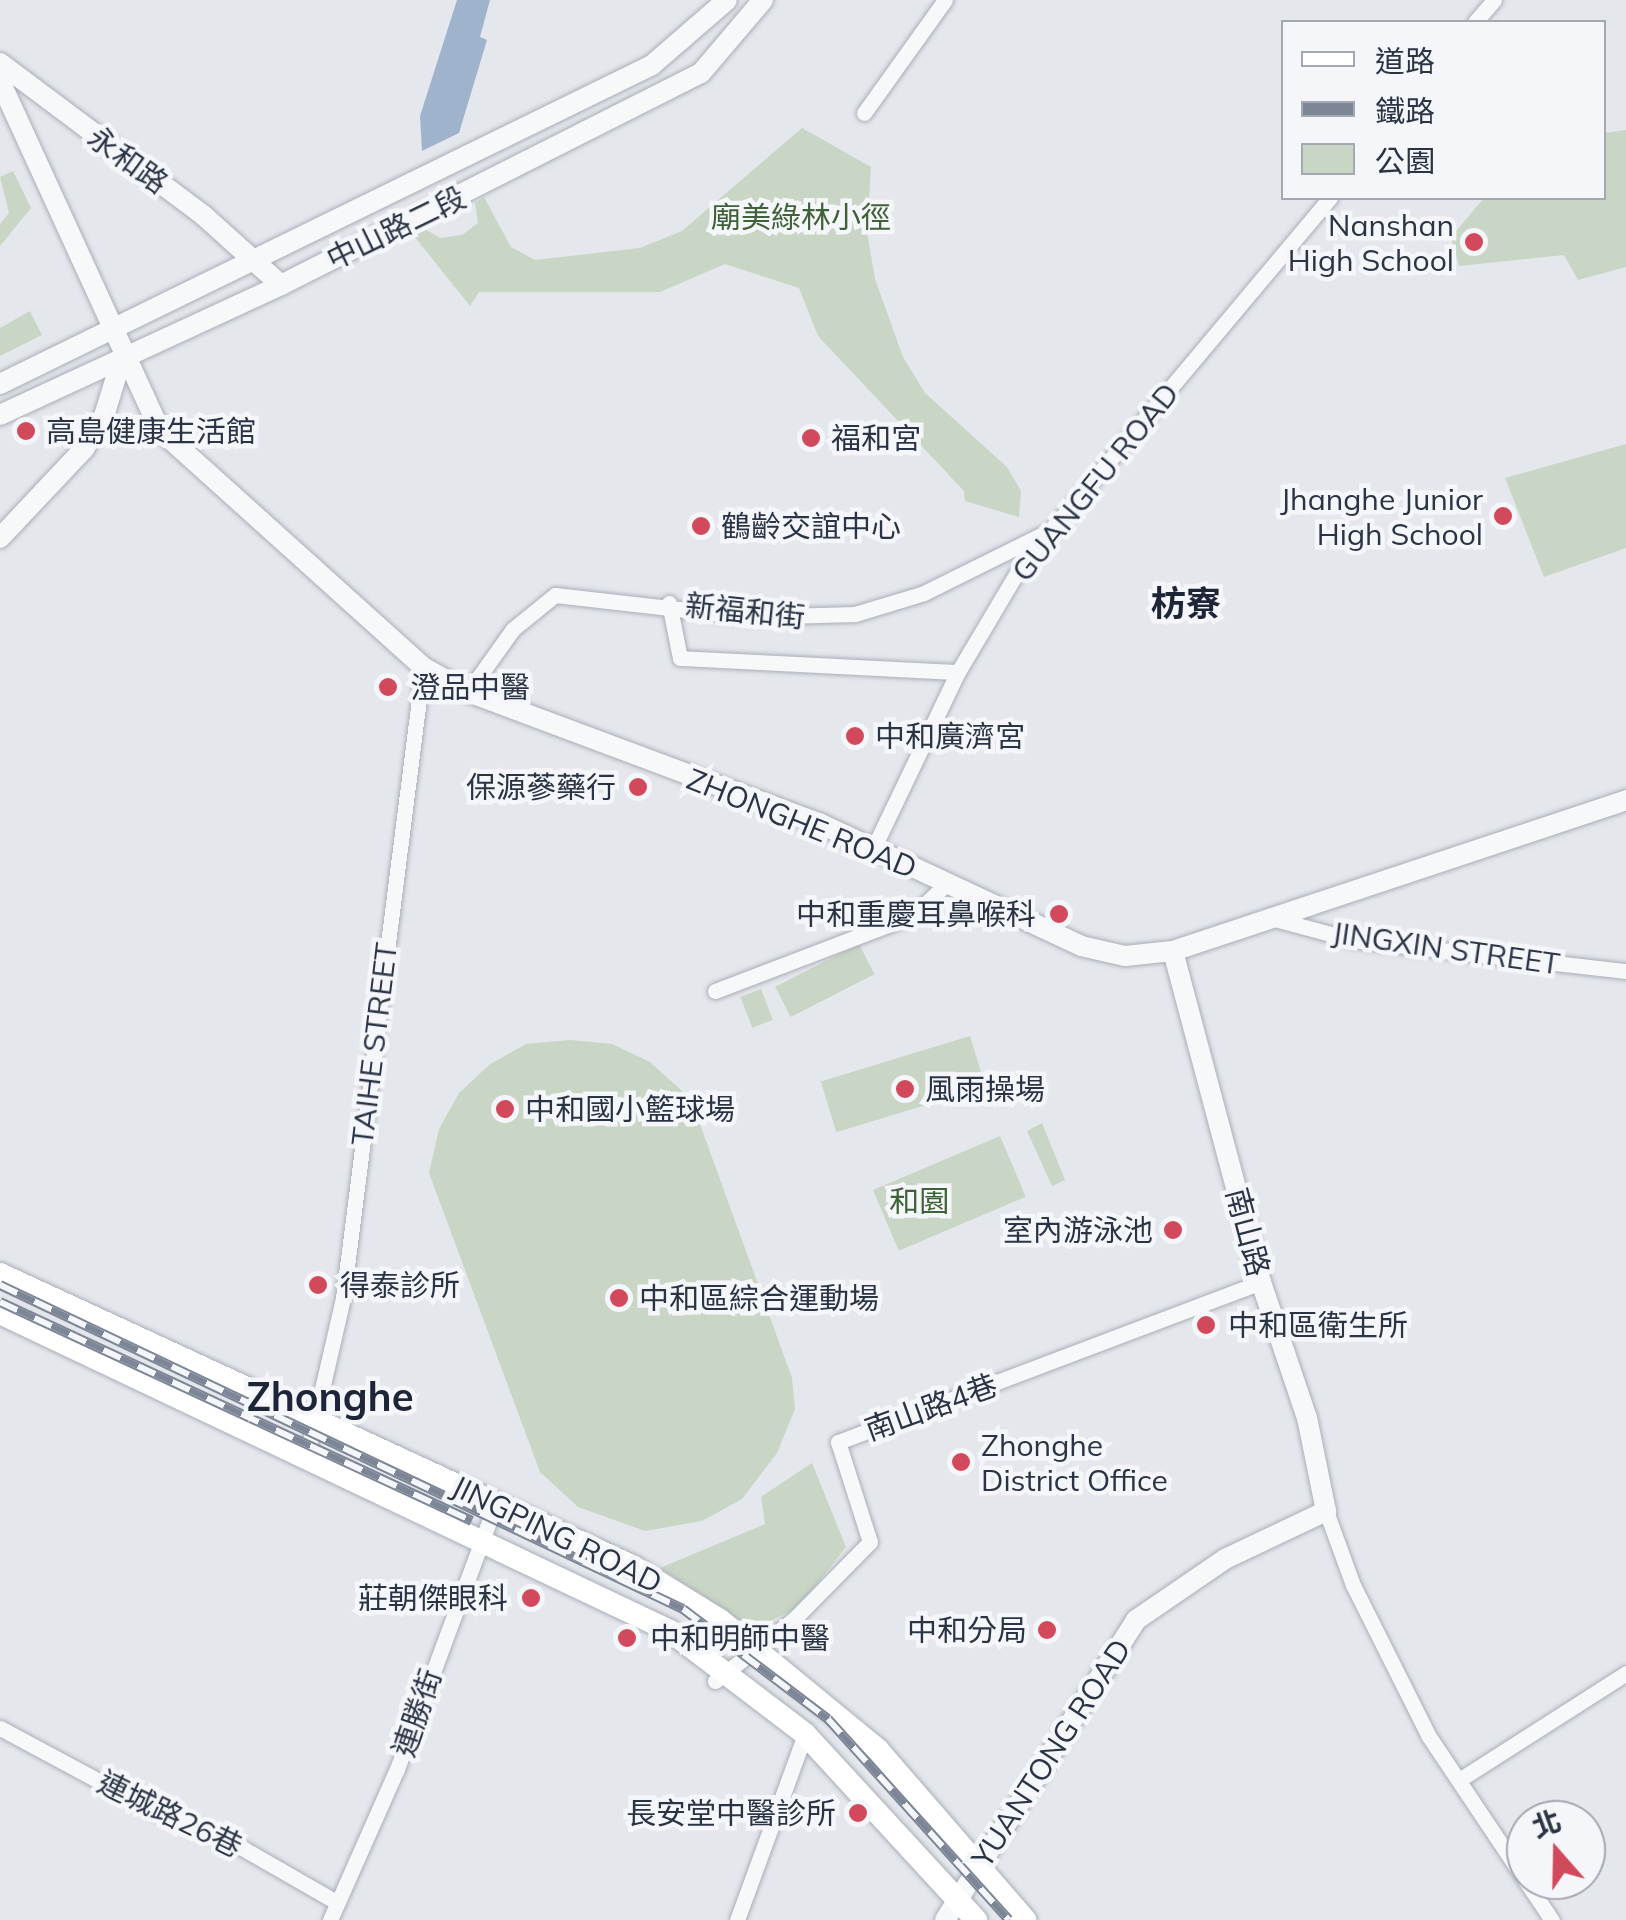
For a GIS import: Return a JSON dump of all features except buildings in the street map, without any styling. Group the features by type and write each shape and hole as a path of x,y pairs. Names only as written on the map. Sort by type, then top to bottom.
{"main road":[{"name":"JINGPING ROAD","path":"0,1274 632,1566 756,1646 878,1750 1025,1920"},
{"name":"JINGPING ROAD","path":"0,1313 308,1454 621,1604 805,1734 952,1910 976,1920"}],"street":[{"name":"中山路二段","path":"0,384 652,65 727,0"},
{"name":"中山路二段","path":"0,414 281,285 701,73 764,0"},
{"path":"864,113 944,0"},
{"path":"1477,20 1494,0"},
{"name":"永和路","path":"0,64 203,215 250,263 281,285"},
{"name":"ZHONGHE ROAD","path":"0,81 114,330 122,358 160,430 423,667 468,692 874,847 1081,946 1125,956 1173,951 1626,800"},
{"name":"GUANGFU ROAD","path":"874,847 958,672 1049,531 1328,200"},
{"path":"0,538 84,448 104,416 122,358"},
{"name":"新福和街","path":"468,692 513,629 555,595 669,603 785,619 856,614 924,593 1049,531"},
{"path":"669,603 680,658 958,672"},
{"name":"TAIHE STREET","path":"308,1454 319,1421 377,1058 423,667"},
{"path":"715,992 914,914 946,884"},
{"name":"JINGXIN STREET","path":"1268,918 1353,940 1626,971"},
{"name":"南山路","path":"1173,951 1261,1282 1307,1418 1326,1510"},
{"name":"南山路4巷","path":"721,1676 794,1619 870,1542 838,1442 1261,1282"},
{"name":"連勝街","path":"330,1920 398,1770 496,1503"},
{"path":"1326,1510 1392,1665 1459,1780 1552,1920"},
{"name":"YUANTONG ROAD","path":"952,1910 1136,1620 1225,1559 1326,1510"},
{"path":"1459,1780 1626,1673"},
{"name":"連城路26巷","path":"0,1728 154,1810 236,1845 338,1904"},
{"path":"737,1920 805,1734"}],"green space":[{"name":"廟美綠林小徑","path":"802,128 871,167 867,232 875,279 903,357 925,393 1007,467 1021,491 1019,517 965,501 964,491 818,336 799,288 725,264 660,292 479,292 470,306 414,236 426,230 441,238 462,235 478,223 475,203 484,197 511,247 535,260 640,248 682,231"},
{"path":"1626,130 1626,267 1578,280 1564,255 1459,266 1451,237 1482,200 1606,200 1606,133"},
{"path":"13,171 31,208 0,246 0,224 9,213 0,177"},
{"path":"30,311 42,335 0,356 0,328"},
{"path":"1626,444 1626,548 1544,577 1505,478"},
{"path":"859,944 874,974 791,1017 775,987"},
{"path":"761,989 773,1020 752,1028 740,997"},
{"name":"風雨操場","path":"970,1036 985,1087 836,1132 821,1082"},
{"name":"中和區綜合運動場","path":"570,1040 612,1044 650,1062 681,1090 701,1127 792,1378 795,1409 777,1453 742,1499 702,1521 645,1531 578,1507 540,1472 429,1173 439,1129 459,1093 489,1065 526,1044"},
{"path":"1042,1123 1065,1180 1052,1186 1027,1131"},
{"name":"和園","path":"1000,1136 1026,1197 899,1251 873,1190"},
{"path":"812,1463 846,1547 799,1607 754,1629 660,1568 765,1524 761,1497"}],"water":[{"path":"457,0 490,0 480,37 487,40 459,133 422,151 420,116"}],"railway":[{"path":"0,1285 683,1609 828,1719 1009,1920"},
{"path":"0,1302 472,1521"}],"place":[{"name":"Nanshan High School","path":"1474,242"},
{"name":"高島健康生活館","path":"26,431"},
{"name":"福和宮","path":"811,438"},
{"name":"Jhanghe Junior High School","path":"1503,516"},
{"name":"鶴齡交誼中心","path":"701,526"},
{"name":"澄品中醫","path":"388,687"},
{"name":"中和廣濟宮","path":"855,736"},
{"name":"保源蔘藥行","path":"638,787"},
{"name":"中和重慶耳鼻喉科","path":"1059,914"},
{"name":"風雨操場","path":"905,1089"},
{"name":"中和國小籃球場","path":"505,1109"},
{"name":"室內游泳池","path":"1173,1230"},
{"name":"得泰診所","path":"318,1285"},
{"name":"中和區綜合運動場","path":"619,1298"},
{"name":"中和區衛生所","path":"1206,1325"},
{"name":"Zhonghe District Office","path":"961,1462"},
{"name":"莊朝傑眼科","path":"531,1598"},
{"name":"中和分局","path":"1047,1630"},
{"name":"中和明師中醫","path":"627,1638"},
{"name":"長安堂中醫診所","path":"858,1813"}],"district":[{"name":"枋寮","path":"1186,603"},
{"name":"Zhonghe","path":"330,1396"}]}
